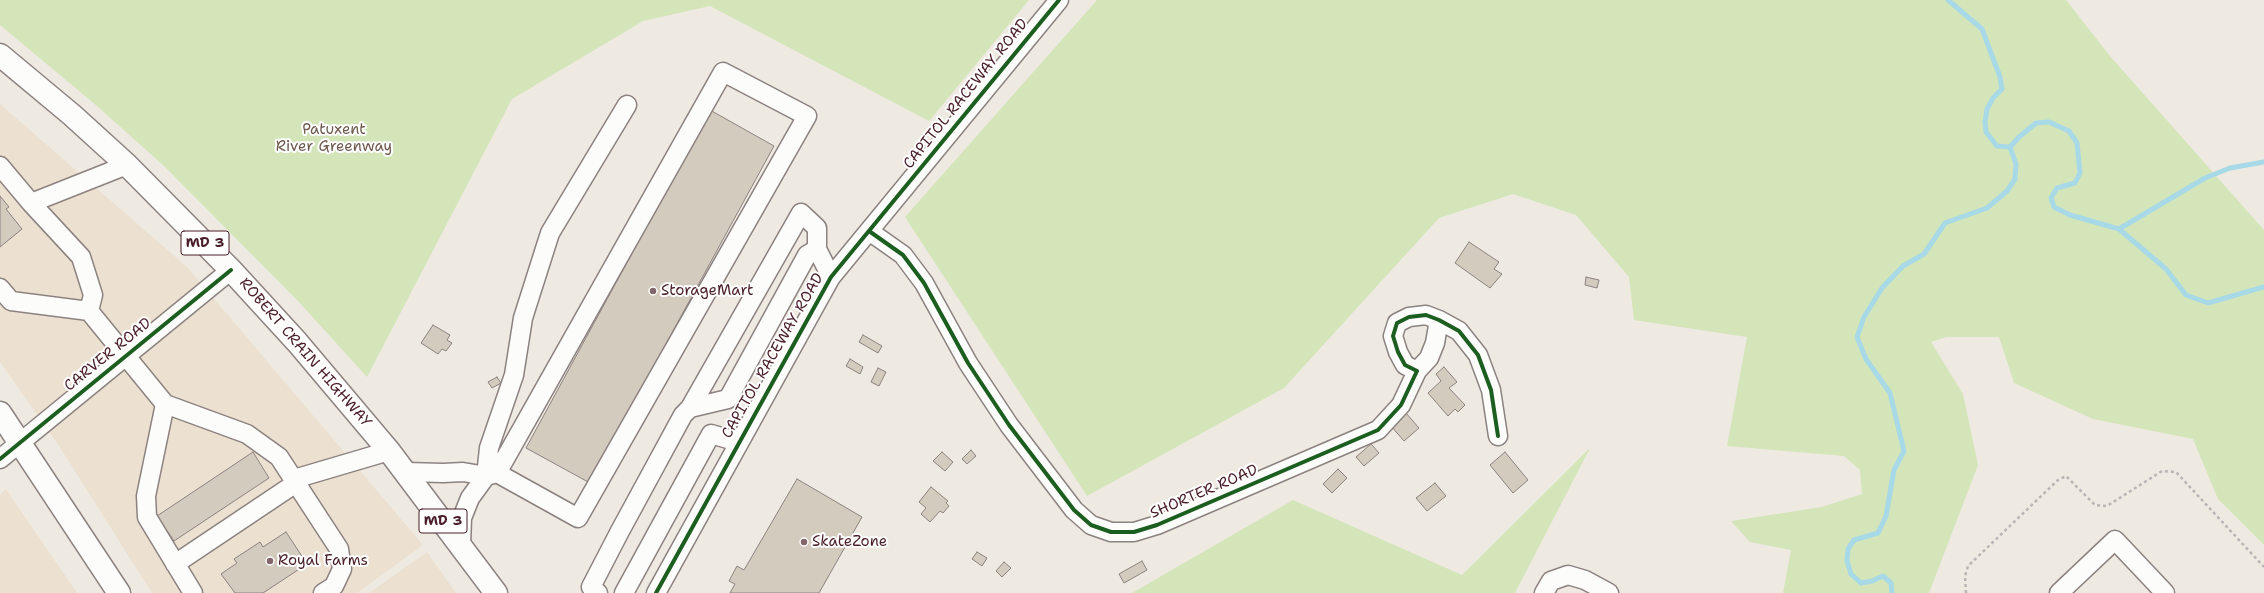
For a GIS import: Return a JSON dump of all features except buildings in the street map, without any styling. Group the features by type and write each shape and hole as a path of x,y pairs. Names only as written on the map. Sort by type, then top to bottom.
{"highway":[{"name":"ROBERT CRAIN HIGHWAY","path":"0,55 72,115 127,165 232,270 297,342 389,451 496,593"},
{"path":"0,413 119,593"}],"street":[{"name":"CAPITOL RACEWAY ROAD","path":"656,593 738,442 831,277 1059,0"},
{"path":"406,472 443,474 463,472 491,475 578,518 807,116 723,72 491,475 470,498 462,518 461,545"},
{"path":"491,475 488,448 514,375 523,318 550,233 627,105"},
{"path":"31,203 127,165"},
{"path":"0,166 31,203 81,257 93,295 89,311"},
{"path":"598,593 591,587 683,415 690,408 802,213 817,228 817,249 831,277"},
{"name":"SHORTER ROAD","path":"869,231 903,255 924,283 968,363 1009,425 1074,510 1091,526 1111,532 1134,532 1157,525 1378,430 1401,406 1417,371 1429,358 1435,343 1439,320"},
{"path":"690,408 728,399 807,255 817,249"},
{"name":"CARVER ROAD","path":"0,459 232,270"},
{"path":"0,288 11,301 89,311 165,404 247,434 279,457 339,549 342,569 334,586 323,593"},
{"path":"1417,371 1405,365 1398,352 1393,336 1397,323 1409,318 1426,315 1459,331 1478,355 1491,390 1498,436"},
{"path":"165,404 146,496 147,517 194,593"},
{"path":"624,593 711,434 738,442"},
{"path":"175,564 295,481 389,451"},
{"path":"2059,593 2115,540 2165,593"},
{"path":"1544,593 1551,581 1568,575 1585,580 1609,593"}],"path":[{"path":"1966,593 1965,576 1968,566 2058,480 2066,476 2095,505 2107,506 2162,471 2176,472 2264,567"}],"shaded area":[{"path":"0,104 188,268 423,545 357,593 152,593 59,446 0,362"},
{"path":"6,489 77,593 0,593 0,495"},
{"path":"427,552 456,593 369,593"}],"green space":[{"name":"Patuxent River Greenway","path":"0,0 1029,0 929,121 710,6 643,21 512,99 367,377 298,301 164,166 97,106 0,25"},
{"path":"1097,0 2066,0 2110,56 2264,230 2264,545 2218,499 2193,439 2093,419 2014,383 1999,337 1946,337 1931,342 1963,394 1978,465 1929,593 1783,593 1791,550 1750,542 1731,521 1822,507 1862,494 1860,470 1844,456 1727,446 1747,337 1634,320 1629,277 1576,215 1513,194 1439,218 1284,388 1087,496 905,217"},
{"path":"1590,448 1515,593 1132,593 1293,500 1462,575"}],"waterway":[{"path":"1948,0 1982,29 2000,77 2002,89 1993,98 1987,109 1985,122 1986,132 1997,146 2010,147 2019,137 2036,123 2049,122 2069,131 2077,143 2080,173 2075,183 2057,188 2051,198 2054,207 2070,215 2119,229 2166,269 2186,295 2208,303 2264,287"},
{"path":"1892,593 1891,583 1883,576 1872,581 1861,583 1851,574 1847,561 1848,549 1854,540 1878,533 1886,516 1894,470 1904,451 1890,393 1866,359 1857,337 1864,317 1882,288 1903,266 1924,254 1945,223 1987,208 2007,191 2015,179 2016,164 2010,147"},
{"path":"2119,229 2205,178 2230,168 2264,162"}],"cycle path":[{"path":"656,593 831,277 1059,0"},
{"path":"869,231 903,255 924,283 968,363 1009,425 1074,510 1091,525 1111,532 1134,532 1157,525 1378,430 1401,405 1417,371 1405,365 1398,352 1393,336 1397,323 1409,317 1426,315 1459,331 1478,355 1491,390 1498,436"},
{"path":"0,459 231,270"}],"place":[{"name":"StorageMart","path":"653,291"},
{"name":"SkateZone","path":"804,542"},
{"name":"Royal Farms","path":"270,561"}]}
